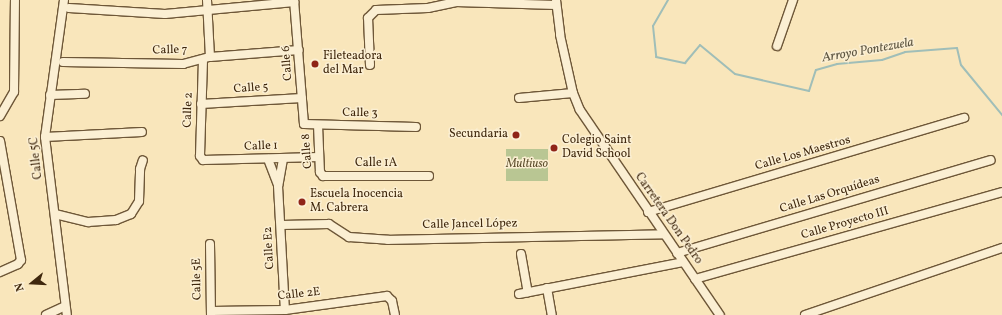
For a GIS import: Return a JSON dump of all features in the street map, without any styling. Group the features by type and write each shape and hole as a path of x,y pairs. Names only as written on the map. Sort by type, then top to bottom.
{"street":[{"path":"0,116 14,92 15,0"},
{"name":"Calle 5C","path":"64,0 45,137 67,315"},
{"name":"Calle 2","path":"203,160 200,156 201,104 207,58 207,0"},
{"path":"778,46 793,0"},
{"path":"69,8 165,14 294,1"},
{"name":"Calle 6","path":"294,1 304,124"},
{"path":"370,65 367,22 371,13 379,10 428,8 467,1 556,2"},
{"name":"Carretera Don Pedro","path":"556,2 572,93 592,130 720,315"},
{"name":"Calle 7","path":"63,62 183,64 207,58 299,50"},
{"path":"518,98 572,93"},
{"path":"50,95 85,94"},
{"name":"Calle 5","path":"201,104 302,98"},
{"name":"Calle Los Maestros","path":"648,212 964,118"},
{"name":"Calle 3","path":"304,124 416,127"},
{"name":"Calle 8","path":"318,125 319,156 322,175"},
{"path":"45,137 142,132"},
{"path":"0,140 3,170 20,262 0,272"},
{"name":"Calle 1","path":"203,160 283,159 319,156"},
{"name":"Calle E2","path":"268,159 278,186"},
{"name":"Calle E2","path":"283,159 278,186 285,310"},
{"path":"55,214 88,222 116,220 131,214 139,201 140,168 143,160"},
{"name":"Calle Las Orquídeas","path":"677,253 991,160"},
{"name":"Calle 1A","path":"322,175 429,176"},
{"name":"Calle Proyecto III","path":"695,279 1002,192"},
{"name":"Calle Jancel López","path":"281,225 329,224 349,237 388,240 663,234"},
{"name":"Calle 5E","path":"210,244 211,313"},
{"path":"805,315 1002,248"},
{"path":"521,254 528,292"},
{"path":"519,294 683,262"},
{"path":"546,288 552,315"},
{"name":"Calle 2E","path":"211,313 285,310 389,297 396,312"},
{"path":"46,315 65,306"}],"green space":[{"name":"Multiuso","path":"506,149 548,149 548,181 506,181"}],"waterway":[{"name":"Arroyo Pontezuela","path":"668,0 653,26 656,57 685,63 700,45 735,74 809,91 816,70 837,64 882,60 905,52 957,48 961,65 1002,115"}],"place":[{"name":"Fileteadora del Mar","path":"315,64"},
{"name":"Secundaria","path":"516,135"},
{"name":"Colegio Saint David School","path":"554,148"},
{"name":"Escuela Inocencia M. Cabrera","path":"302,202"}]}
